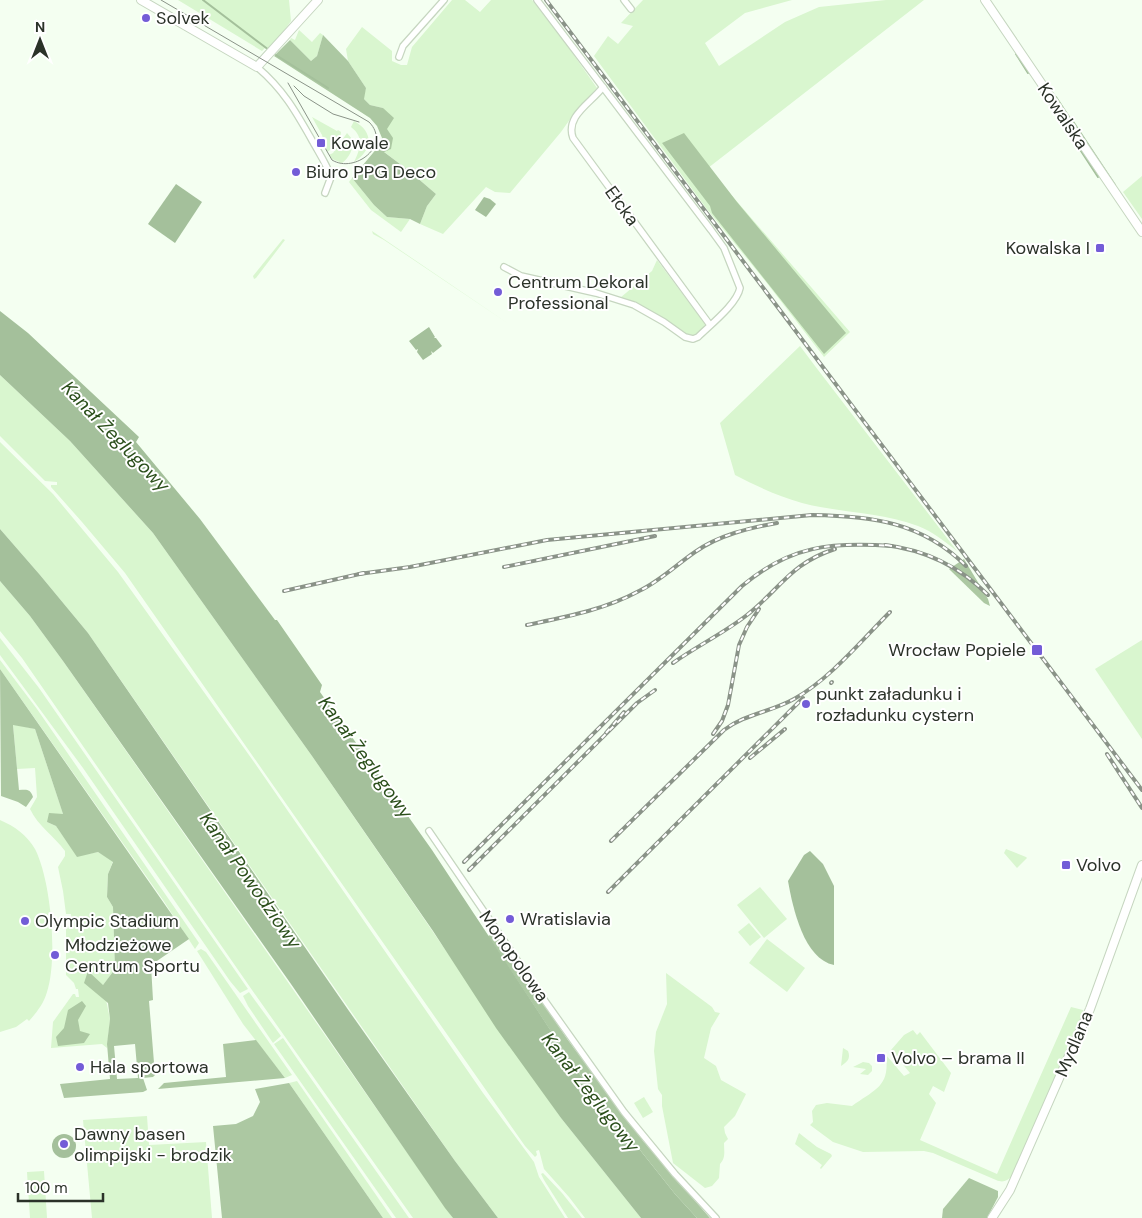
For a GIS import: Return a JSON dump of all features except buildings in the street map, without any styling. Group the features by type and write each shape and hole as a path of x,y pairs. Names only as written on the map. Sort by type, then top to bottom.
{"street":[{"path":"141,0 257,68 272,80 285,95 322,158 331,177 326,193"},
{"path":"257,68 318,0"},
{"path":"399,57 403,46 444,0"},
{"path":"504,267 521,276 596,293 634,306 664,322 685,338 695,339 734,301 739,294 740,288 724,248 696,208 536,0"},
{"path":"624,0 630,9"},
{"name":"Kowalska","path":"985,0 1142,232"},
{"name":"Ełcka","path":"603,87 595,98 574,117 570,128 573,138 710,325"},
{"name":"Monopolowa","path":"429,831 545,1001 624,1112 675,1174 716,1218"},
{"name":"Mydlana","path":"992,1218 1013,1184 1076,1042 1090,1009 1142,865"}],"shaded area":[{"path":"178,0 289,0 291,21 269,51 265,48 262,51"},
{"path":"452,0 465,0 480,12 491,0 532,0 597,88 510,193 495,192 486,187 443,234 420,224 427,206 436,194 383,151 387,129 383,108 370,105 363,98 366,88 348,61 346,49 362,27 392,51 392,61 401,65 407,65 412,47"},
{"path":"643,0 792,0 745,13 705,43 719,66 785,22 819,7 886,0 924,0 708,168 850,332 824,357 706,208 594,56 608,36 618,44 633,26 621,23"},
{"path":"299,30 312,42 320,33 323,35 317,56 311,61 290,40 291,38 295,40"},
{"path":"323,35 348,61 366,88 364,99 370,105 383,108 394,118 387,129 393,138 391,149 384,152 436,194 427,206 420,224 410,219 387,217 374,205 352,178 378,147 382,138 377,126 370,118 274,56 290,40 311,61 317,56"},
{"path":"312,117 341,132 337,143 327,152 322,135"},
{"path":"354,121 365,130 369,141 365,152 354,162 360,139 351,127"},
{"path":"347,133 352,139 352,150 347,159 342,163 332,159 329,155 333,153"},
{"path":"684,133 737,202 846,333 824,354 712,213 710,206 662,143"},
{"path":"1142,176 1142,219 1123,192"},
{"path":"352,178 374,205 387,217 410,219 401,232 371,210 349,182"},
{"path":"372,231 512,326 373,234"},
{"path":"283,239 285,240 254,279 253,276"},
{"path":"657,260 705,324 698,333 686,334 662,318 620,298 652,271"},
{"path":"800,346 957,551 923,528 904,521 802,503 767,491 735,475 720,423"},
{"path":"0,375 70,441 153,533 312,756 561,1118 641,1218 585,1218 544,1169 539,1150 536,1151 537,1155 535,1157 525,1146 125,573 51,487 51,485 57,485 57,482 45,481 0,436"},
{"path":"0,442 53,494 118,572 254,762 483,1093 534,1162 539,1177 565,1218 498,1218 455,1161 88,633 0,529"},
{"path":"964,559 988,599 990,606 984,603 949,569"},
{"path":"0,581 30,616 63,661 453,1218 413,1218 22,658 0,631"},
{"path":"0,638 39,688 248,989 240,993 230,981 83,768 0,655"},
{"path":"1142,640 1142,739 1095,669"},
{"path":"0,660 37,709 197,940 199,943 195,949 163,900 0,669"},
{"path":"0,669 189,939 151,965 153,1000 149,1001 155,1075 143,1078 147,1090 143,1092 64,1098 60,1084 110,1079 107,1044 110,1019 108,1003 84,983 88,971 103,985 115,969 113,907 107,897 108,874 113,862 98,852 77,857 56,826 47,822 49,813 63,814 35,729 13,725 19,790 29,791 33,797 26,807 1,796","holes":["135,1044 138,1078 117,1079 114,1046"]},
{"path":"13,724 35,729 63,814 47,822 56,826 77,856 98,852 113,861 108,874 107,897 113,907 115,969 103,985 110,1019 107,1048 102,1044 51,1048 53,1022 73,994 79,997 78,989 76,989 74,983 66,975 66,926 72,926 71,914 66,914 58,867 65,856 65,851 37,821 30,809 37,797 35,768 17,769"},
{"name":"Olympic Stadium","path":"0,820 20,831 28,839 41,863 49,899 52,960 47,992 37,1011 29,1021 27,1019 16,1027 0,1032"},
{"path":"1006,849 1027,858 1017,868 1004,853"},
{"path":"760,887 787,919 764,938 737,905"},
{"path":"749,923 761,937 750,946 738,932"},
{"path":"495,933 568,1040 644,1142 710,1218 697,1218 675,1194 578,1072 488,936"},
{"path":"767,939 805,968 787,992 749,963"},
{"path":"201,949 206,952 292,1075 285,1078 243,1024 197,951"},
{"path":"666,973 712,1007 715,1012 720,1013 711,1028 704,1058 716,1066 721,1080 746,1094 735,1116 724,1127 728,1139 724,1143 724,1157 720,1164 719,1178 712,1186 705,1188 673,1163 662,1106 662,1095 658,1089 654,1051 656,1032 667,1004"},
{"path":"249,992 281,1036 273,1043 243,996"},
{"path":"82,1001 86,1006 78,1020 80,1031 90,1034 84,1043 58,1046 56,1037 64,1028 68,1010"},
{"path":"1071,1007 1083,1010 1082,1018 1012,1176 1007,1180 998,1181 933,1153 924,1151 863,1152 833,1142 810,1125 813,1122 812,1111 816,1105 827,1103 852,1106 874,1091 883,1081 886,1074 886,1055 904,1076 910,1073 891,1050 904,1035 913,1030 917,1035 920,1032 951,1073 944,1092 933,1086 929,1094 936,1103 920,1140 997,1174"},
{"path":"283,1038 409,1218 396,1218 274,1044"},
{"path":"256,1040 285,1078 158,1089 164,1083 226,1077 223,1044"},
{"path":"843,1048 848,1051 849,1058 841,1066"},
{"path":"863,1062 869,1063 872,1066 872,1071 868,1075 860,1074 866,1069 853,1067"},
{"path":"297,1081 392,1218 383,1218 289,1083"},
{"path":"289,1083 383,1218 222,1218 213,1126 236,1124 253,1116 260,1102 255,1089"},
{"path":"644,1097 653,1112 643,1118 634,1103"},
{"path":"147,1116 149,1145 206,1142 212,1218 92,1218 83,1120"},
{"path":"799,1133 817,1147 831,1154 832,1156 821,1169 822,1165 795,1144"},
{"path":"44,1171 47,1218 30,1218 27,1172"},
{"path":"543,1173 582,1218 568,1218 544,1180 541,1174"},
{"path":"969,1178 998,1191 998,1197 987,1218 942,1218 943,1209"}],"water":[{"path":"176,184 202,202 175,243 148,224"},
{"path":"484,197 496,204 486,217 475,210"},
{"name":"Kanał Żeglugowy","path":"0,311 28,333 139,437 136,442 200,519 275,620 277,620 322,685 320,692 432,850 578,1072 675,1194 697,1218 641,1218 561,1118 496,1028 433,931 312,756 153,533 70,441 0,375"},
{"path":"429,327 434,338 442,346 433,353 431,351 432,354 423,360 417,352 418,349 416,350 409,341"},
{"name":"Kanał Powodziowy","path":"0,529 88,633 349,1011 455,1161 498,1218 453,1218 445,1208 291,984 63,661 30,616 0,581"},
{"path":"810,851 823,864 834,886 834,965 824,961 808,943 797,918 790,892 788,881 804,855"},
{"path":"64,1134 69,1135 75,1141 75,1151 69,1157 64,1158 59,1157 53,1151 52,1146 53,1141 59,1135"}],"waterway":[{"path":"203,0 269,50"},
{"path":"1016,54 1028,73"},
{"path":"276,55 328,88"},
{"path":"1040,90 1047,100"},
{"path":"1056,97 1069,117"},
{"path":"1049,103 1058,117"},
{"path":"1072,120 1115,185"},
{"path":"1066,128 1098,177"}],"tram line":[{"path":"161,0 369,122 375,131 376,140 368,155 351,163 341,163 332,160 288,83"},
{"path":"294,86 304,96 333,114 359,122"}],"railway":[{"path":"546,0 1142,790"},
{"path":"359,574 410,567 547,540 812,515 855,517 895,524 932,540 949,551 966,566"},
{"path":"527,625 584,612 626,598 661,578 695,552 714,541 745,530 777,523"},
{"path":"504,567 655,536"},
{"path":"464,862 742,586 760,572 795,554 812,549 850,545 892,546"},
{"path":"885,545 900,547 941,561 965,576 988,595"},
{"path":"673,663 747,615 797,569 820,555 835,549"},
{"path":"284,591 364,573"},
{"path":"713,734 722,721 728,705 739,645 747,627 759,609"},
{"path":"611,841 724,730 741,720 785,703 807,691 845,659 890,612"},
{"path":"469,870 637,703 655,690"},
{"path":"608,892 803,698"},
{"path":"606,733 624,712"},
{"path":"750,758 785,729"},
{"path":"1107,754 1142,808"}],"place":[{"name":"Solvek","path":"146,18"},
{"name":"Kowale","path":"321,143"},
{"name":"Biuro PPG Deco","path":"296,172"},
{"name":"Kowalska I","path":"1100,248"},
{"name":"Centrum Dekoral Professional","path":"498,292"},
{"name":"Wrocław Popiele","path":"1037,650"},
{"name":"punkt załadunku i rozładunku cystern","path":"806,704"},
{"name":"Volvo","path":"1066,865"},
{"name":"Wratislavia","path":"510,919"},
{"name":"Olympic Stadium","path":"25,921"},
{"name":"Młodzieżowe Centrum Sportu","path":"55,955"},
{"name":"Volvo – brama II","path":"881,1058"},
{"name":"Hala sportowa","path":"80,1067"},
{"name":"Dawny basen olimpijski - brodzik","path":"64,1144"}]}
